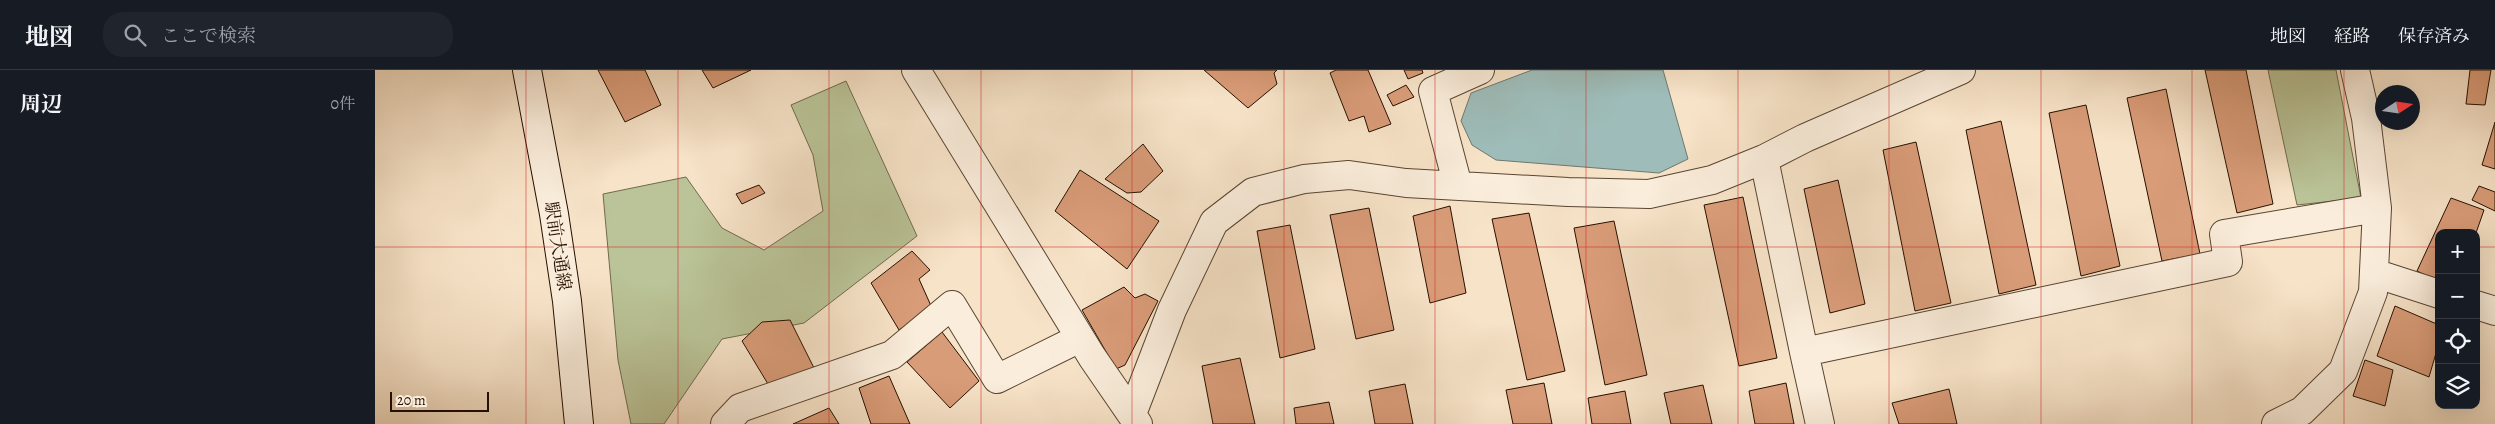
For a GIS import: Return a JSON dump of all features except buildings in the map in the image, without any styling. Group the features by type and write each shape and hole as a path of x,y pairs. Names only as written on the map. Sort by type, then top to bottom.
{"street":[{"name":"駅前大通線","path":"527,70 554,214 565,291 579,424"},
{"path":"916,70 1080,338 1135,419"},
{"path":"1458,186 1433,91 1480,70"},
{"path":"1135,419 1172,310 1214,222 1253,192 1304,179 1349,175 1406,183 1568,192 1649,194 1711,180 1764,159 1805,138 1961,70"},
{"path":"2276,424 2302,411 2343,371 2373,292 2377,208 2365,118 2355,70"},
{"path":"1764,159 1820,424"},
{"path":"1804,352 2228,262 2224,234 2377,208"},
{"path":"2374,273 2435,293"},
{"path":"725,424 740,408 892,355 951,305 997,379 1080,338"},
{"path":"2480,307 2495,311"}],"green space":[{"path":"2268,70 2336,70 2361,198 2297,205"},
{"path":"846,81 917,236 804,323 722,339 664,424 631,424 618,360 603,194 686,177 722,228 764,250 823,211 813,155 791,105"}],"water":[{"path":"1532,70 1663,70 1688,159 1659,173 1496,160 1472,145 1461,121 1471,93"}]}
